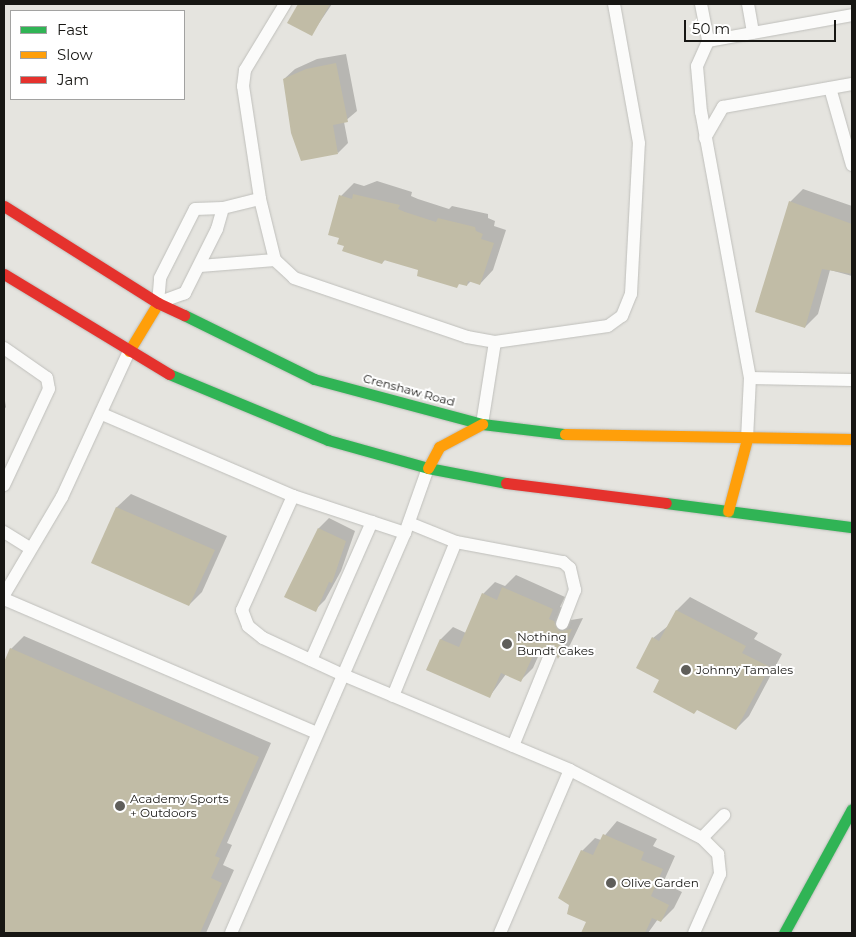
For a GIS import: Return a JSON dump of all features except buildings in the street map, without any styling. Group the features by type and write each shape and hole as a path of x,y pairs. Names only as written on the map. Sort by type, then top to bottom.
{"main road":[{"name":"Crenshaw Road","path":"4,206 158,303 314,379 482,424 546,434 747,439 852,439"},
{"path":"4,274 164,372 237,406 328,440 428,468 502,482 852,527"},
{"path":"129,351 158,303"},
{"path":"428,468 439,447 482,424"},
{"path":"728,511 747,439"},
{"path":"784,933 852,809"}],"lane":[{"path":"284,4 245,70 243,86 260,198 275,260 294,278 466,337 495,342 608,326 622,316 631,294 640,143 614,4"},
{"path":"701,4 708,41 697,66 705,138 750,378 747,439"},
{"path":"748,4 753,33"},
{"path":"708,41 852,15"},
{"path":"705,138 723,107 852,84"},
{"path":"830,88 852,165"},
{"path":"223,208 200,266 186,293 158,303 160,278 195,209 223,208 260,198"},
{"path":"200,266 217,267 275,260"},
{"path":"482,424 495,342"},
{"path":"4,348 47,378 49,389 4,485"},
{"path":"4,595 30,548 62,497 102,414 129,351"},
{"path":"750,378 852,380"},
{"path":"102,414 293,496 372,522 407,528 456,542 563,562 570,568 575,590 562,624"},
{"path":"231,933 316,733 407,528 428,468"},
{"path":"293,496 242,610 248,626 263,638 342,674 570,770 702,838 718,854 720,874 694,933"},
{"path":"311,660 372,522"},
{"path":"4,532 30,548"},
{"path":"393,696 456,542"},
{"path":"4,599 316,733"},
{"path":"513,746 550,655"},
{"path":"500,933 570,770"},
{"path":"702,838 724,815"}],"traffic: fast":[{"path":"184,315 314,379 482,424 565,434"},
{"path":"169,374 328,440 428,468 506,483"},
{"path":"666,503 852,527"},
{"path":"784,933 852,809"}],"traffic: slow":[{"path":"129,351 158,303"},
{"path":"428,468 439,447 482,424"},
{"path":"565,434 852,439"},
{"path":"728,511 747,439"}],"traffic: jam":[{"path":"4,206 158,303 184,315"},
{"path":"4,274 169,374"},
{"path":"506,483 666,503"}],"place":[{"name":"Nothing Bundt Cakes","path":"507,644"},
{"name":"Johnny Tamales","path":"686,670"},
{"name":"Academy Sports + Outdoors","path":"120,806"},
{"name":"Olive Garden","path":"611,883"}]}
